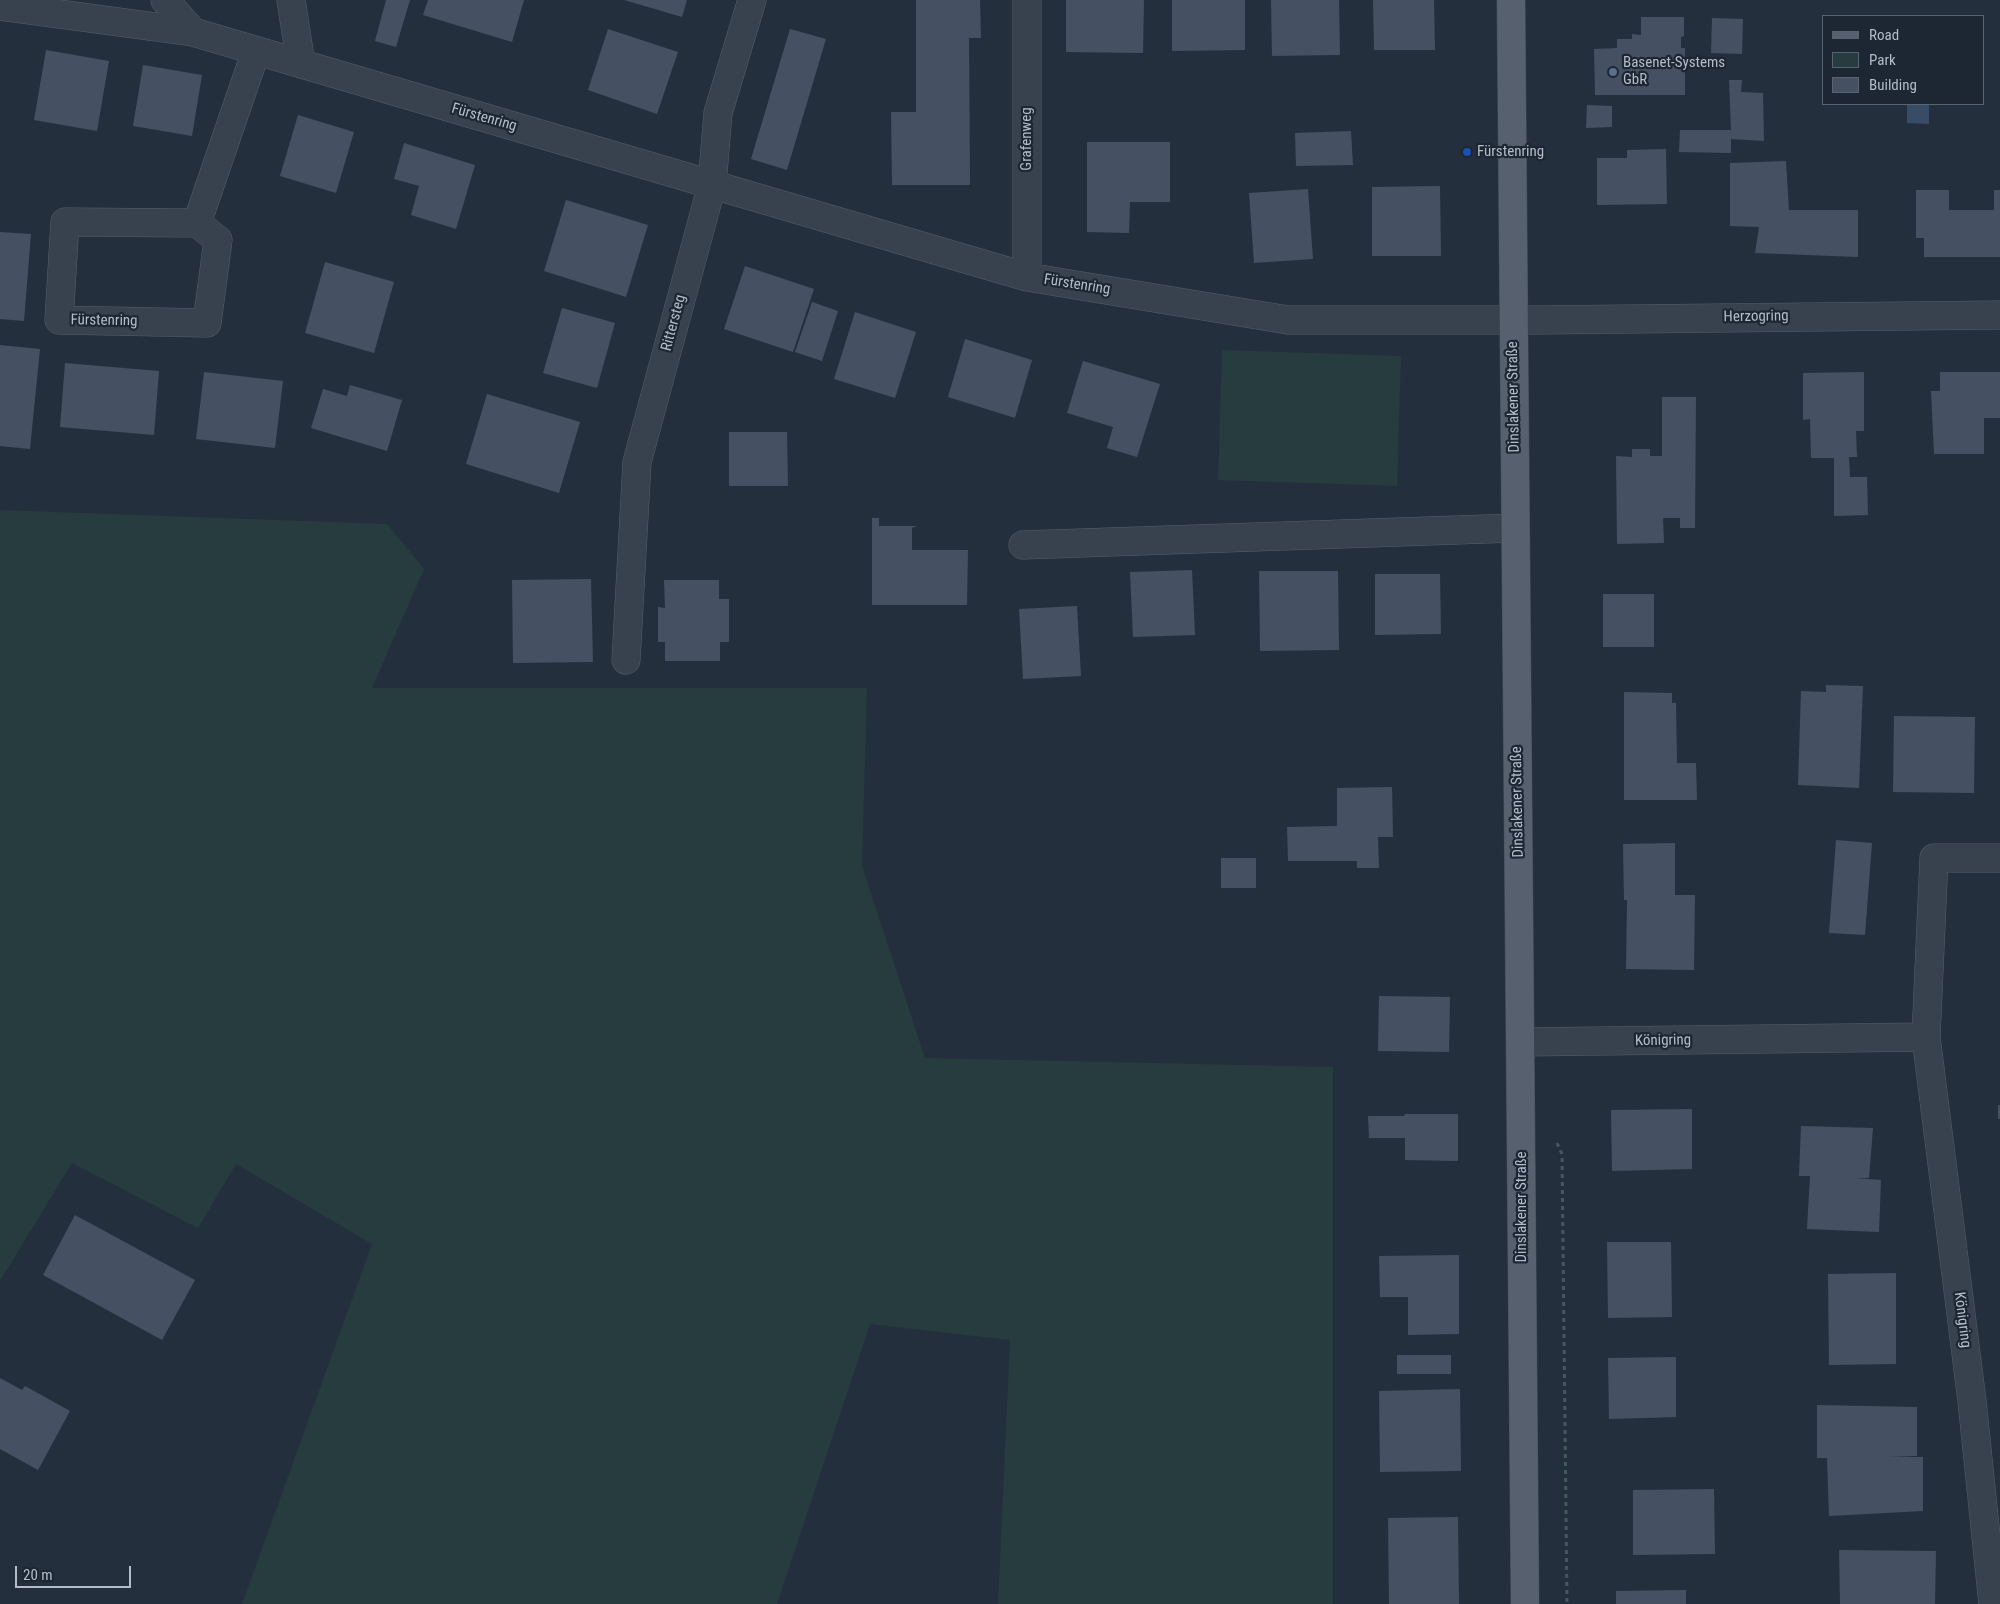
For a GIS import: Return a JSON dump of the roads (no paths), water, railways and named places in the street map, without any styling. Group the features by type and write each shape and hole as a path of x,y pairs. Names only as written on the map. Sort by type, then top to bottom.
{"main road":[{"name":"Dinslakener Straße","path":"1511,0 1526,1604"}],"street":[{"path":"165,0 193,32"},
{"path":"291,0 301,64"},
{"path":"712,184 718,113 752,0"},
{"name":"Grafenweg","path":"1027,278 1028,0"},
{"name":"Fürstenring","path":"0,6 193,32 1027,278 1288,320 1513,318"},
{"path":"197,223 256,51"},
{"name":"Rittersteg","path":"626,660 637,462 712,184"},
{"name":"Fürstenring","path":"65,222 197,223 218,240 207,323 59,320 65,222"},
{"name":"Herzogring","path":"1513,318 2000,314"},
{"path":"1023,544 1515,528"},
{"name":"Königring","path":"1993,1604 1972,1401 1926,1037 1934,858 2000,858"},
{"name":"Königring","path":"1520,1042 1926,1037"}],"water":[{"path":"1907,105 1929,105 1929,124 1907,123"}],"place":[{"name":"Basenet-Systems GbR","path":"1613,72"},
{"name":"Fürstenring","path":"1467,152"}]}
